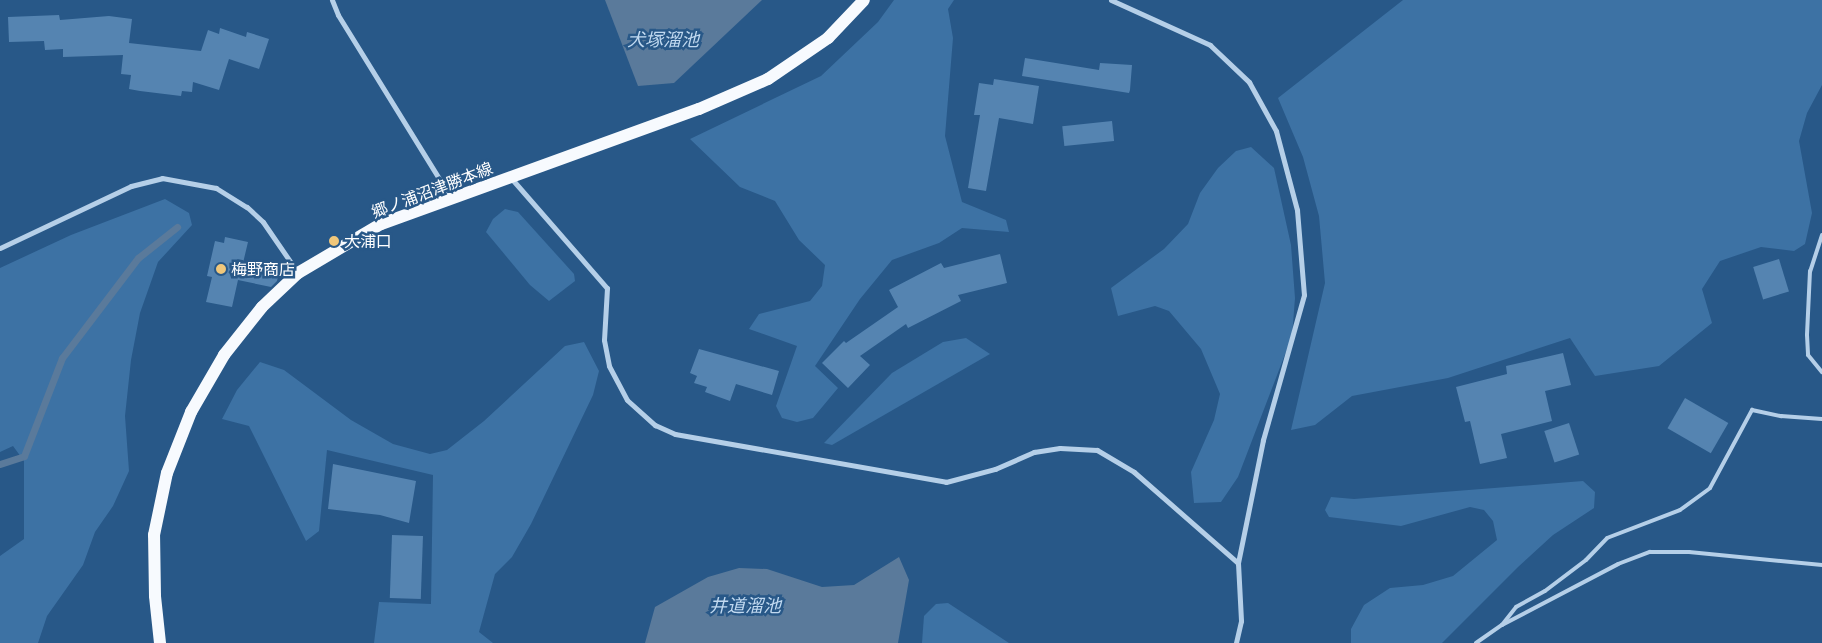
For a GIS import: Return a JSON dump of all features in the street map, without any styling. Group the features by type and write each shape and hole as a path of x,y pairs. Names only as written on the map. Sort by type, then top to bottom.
{"main road":[{"name":"郷ノ浦沼津勝本線","path":"160,643 155,596 154,535 167,473 191,412 224,354 262,307 298,273 381,224 699,110 768,79 828,38 864,0"}],"street":[{"path":"332,0 338,15 452,199"},
{"path":"1111,0 1186,32 1210,45 1230,62 1249,82 1268,113 1291,181 1302,246 1304,295 1263,440 1238,563 1241,621 1236,643"},
{"path":"0,248 131,186 162,178 216,188 247,207 263,222 298,273"},
{"path":"510,178 607,288 604,340 609,366 626,400 655,425 675,434 946,482 980,474 1034,452 1060,448 1097,450 1134,472 1238,563"}],"lane":[{"path":"1822,235 1810,271 1807,335 1808,355 1822,372"},
{"path":"1502,624 1516,607 1546,591 1586,560 1607,538 1680,510 1710,488 1752,410 1781,416 1822,419"},
{"path":"1476,643 1502,624 1618,564 1650,552 1689,552 1822,565"}],"shaded area":[{"path":"894,0 954,0 948,9 953,38 945,136 962,202 1006,220 1009,232 962,228 939,243 892,260 860,299 815,366 838,388 813,418 797,422 782,418 776,406 797,346 749,329 759,314 810,301 822,286 825,265 799,240 775,201 740,187 690,139 821,76 878,22"},
{"path":"1403,0 1822,0 1822,85 1807,113 1799,141 1812,213 1805,244 1794,251 1761,247 1720,261 1702,289 1712,323 1659,366 1595,376 1570,338 1448,378 1352,396 1315,425 1291,430 1325,283 1319,216 1303,157 1278,98"},
{"path":"1251,147 1274,168 1291,245 1295,298 1292,336 1238,477 1221,502 1194,503 1191,472 1214,420 1220,394 1201,349 1169,311 1155,306 1118,316 1111,288 1164,249 1188,224 1200,193 1218,168 1236,151"},
{"path":"165,199 189,213 192,225 158,262 140,313 131,360 125,416 129,471 113,506 95,532 83,565 47,616 38,643 0,643 0,556 24,539 24,461 13,446 0,452 0,268 71,235"},
{"path":"505,209 518,212 574,274 575,281 549,301 530,285 486,232 493,219"},
{"path":"966,338 990,354 832,445 824,443 892,373 943,342"},
{"path":"584,342 599,371 593,395 531,524 512,557 495,574 479,632 493,643 374,643 379,602 431,604 433,475 327,450 319,531 306,541 249,426 222,419 237,390 260,362 284,370 351,420 393,444 430,454 447,450 484,421 565,346"},
{"path":"1583,481 1595,492 1594,508 1553,535 1442,643 1351,643 1351,629 1364,605 1390,588 1423,585 1453,576 1497,540 1493,521 1484,510 1470,507 1401,526 1329,517 1325,510 1331,497 1354,499"},
{"path":"948,603 1009,643 922,643 924,616 936,604"}],"water":[{"name":"犬塚溜池","path":"605,0 762,0 674,83 638,86"},
{"name":"井道溜池","path":"899,557 909,580 898,643 645,643 655,607 708,577 739,568 767,569 822,587 854,585"}],"building":[{"path":"59,15 60,20 109,16 132,19 129,43 201,51 208,30 219,34 220,28 246,37 247,32 269,39 259,69 229,59 219,90 193,82 192,92 182,91 181,96 129,89 131,75 121,74 123,55 63,57 63,49 45,50 44,41 9,42 8,17"},
{"path":"1025,58 1099,70 1100,63 1132,65 1130,90 1129,93 1022,76"},
{"path":"994,79 1039,86 1033,124 999,118 986,191 968,188 980,115 974,115 979,83 993,85"},
{"path":"1112,121 1114,141 1064,146 1062,126"},
{"name":"梅野商店","path":"225,237 248,242 243,263 279,272 277,281 271,287 238,280 232,307 206,302 212,277 207,276 215,241 224,243"},
{"path":"1000,254 1007,283 958,295 961,301 908,328 906,324 860,356 870,365 848,388 822,363 844,341 846,343 898,307 889,290 941,263 944,268"},
{"path":"1779,259 1789,292 1763,299 1753,267"},
{"path":"699,349 779,371 772,395 736,384 730,401 705,392 707,387 694,383 697,376 690,373"},
{"path":"1563,353 1571,385 1545,391 1552,421 1501,434 1507,458 1480,464 1470,421 1465,422 1456,387 1507,374 1506,366"},
{"path":"1685,398 1728,423 1711,453 1668,428"},
{"path":"1569,423 1579,454 1554,462 1544,431"},
{"path":"333,464 416,481 409,523 380,515 328,509"},
{"path":"392,535 423,536 421,599 390,598"}],"waterway":[{"path":"0,464 24,456 62,358 138,258 177,227"}],"place":[{"name":"大浦口","path":"334,241"},
{"name":"梅野商店","path":"221,269"}]}
